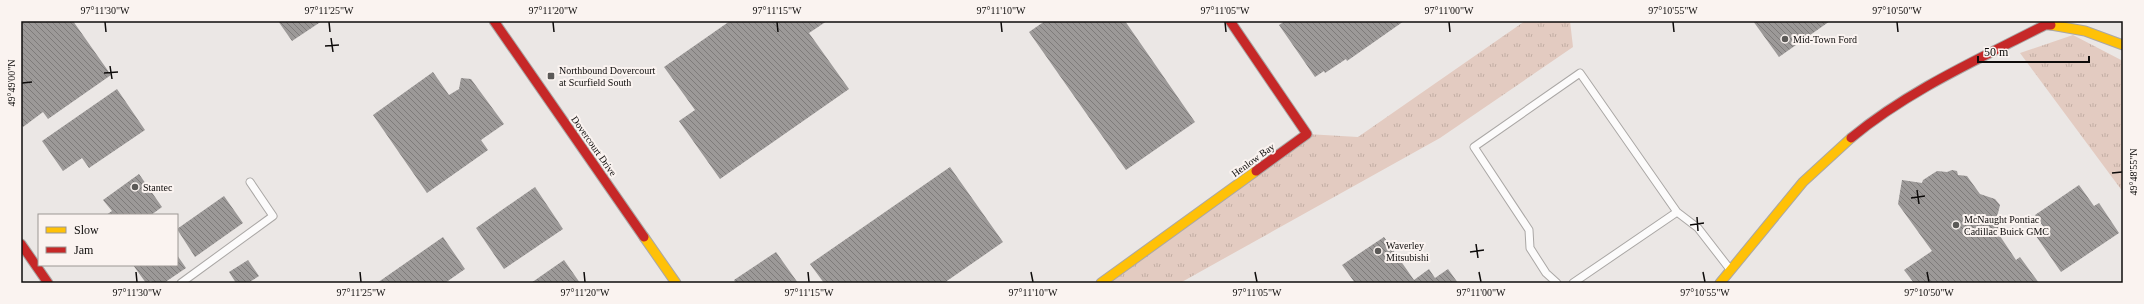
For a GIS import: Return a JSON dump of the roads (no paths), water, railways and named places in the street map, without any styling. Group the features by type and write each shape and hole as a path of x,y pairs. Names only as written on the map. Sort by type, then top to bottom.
{"street":[{"name":"Dovercourt Drive","path":"494,21 676,283"},
{"name":"Henlow Bay","path":"1101,283 1306,134 1230,21"},
{"path":"1720,283 1809,178 1833,153 1868,125 1927,86 2044,25 2060,23 2105,36 2123,45"},
{"path":"21,245 48,283"}],"lane":[{"path":"1557,283 1546,273 1530,248 1529,230 1474,147 1580,73 1677,212 1698,228 1731,270"},
{"path":"181,283 273,216 250,182"},
{"path":"1574,283 1677,212"}],"place":[{"name":"Mid-Town Ford","path":"1785,39"},
{"name":"Northbound Dovercourt at Scurfield South","path":"551,76"},
{"name":"Stantec","path":"135,187"},
{"name":"McNaught Pontiac Cadillac Buick GMC","path":"1956,225"},
{"name":"Waverley Mitsubishi","path":"1378,251"}]}
